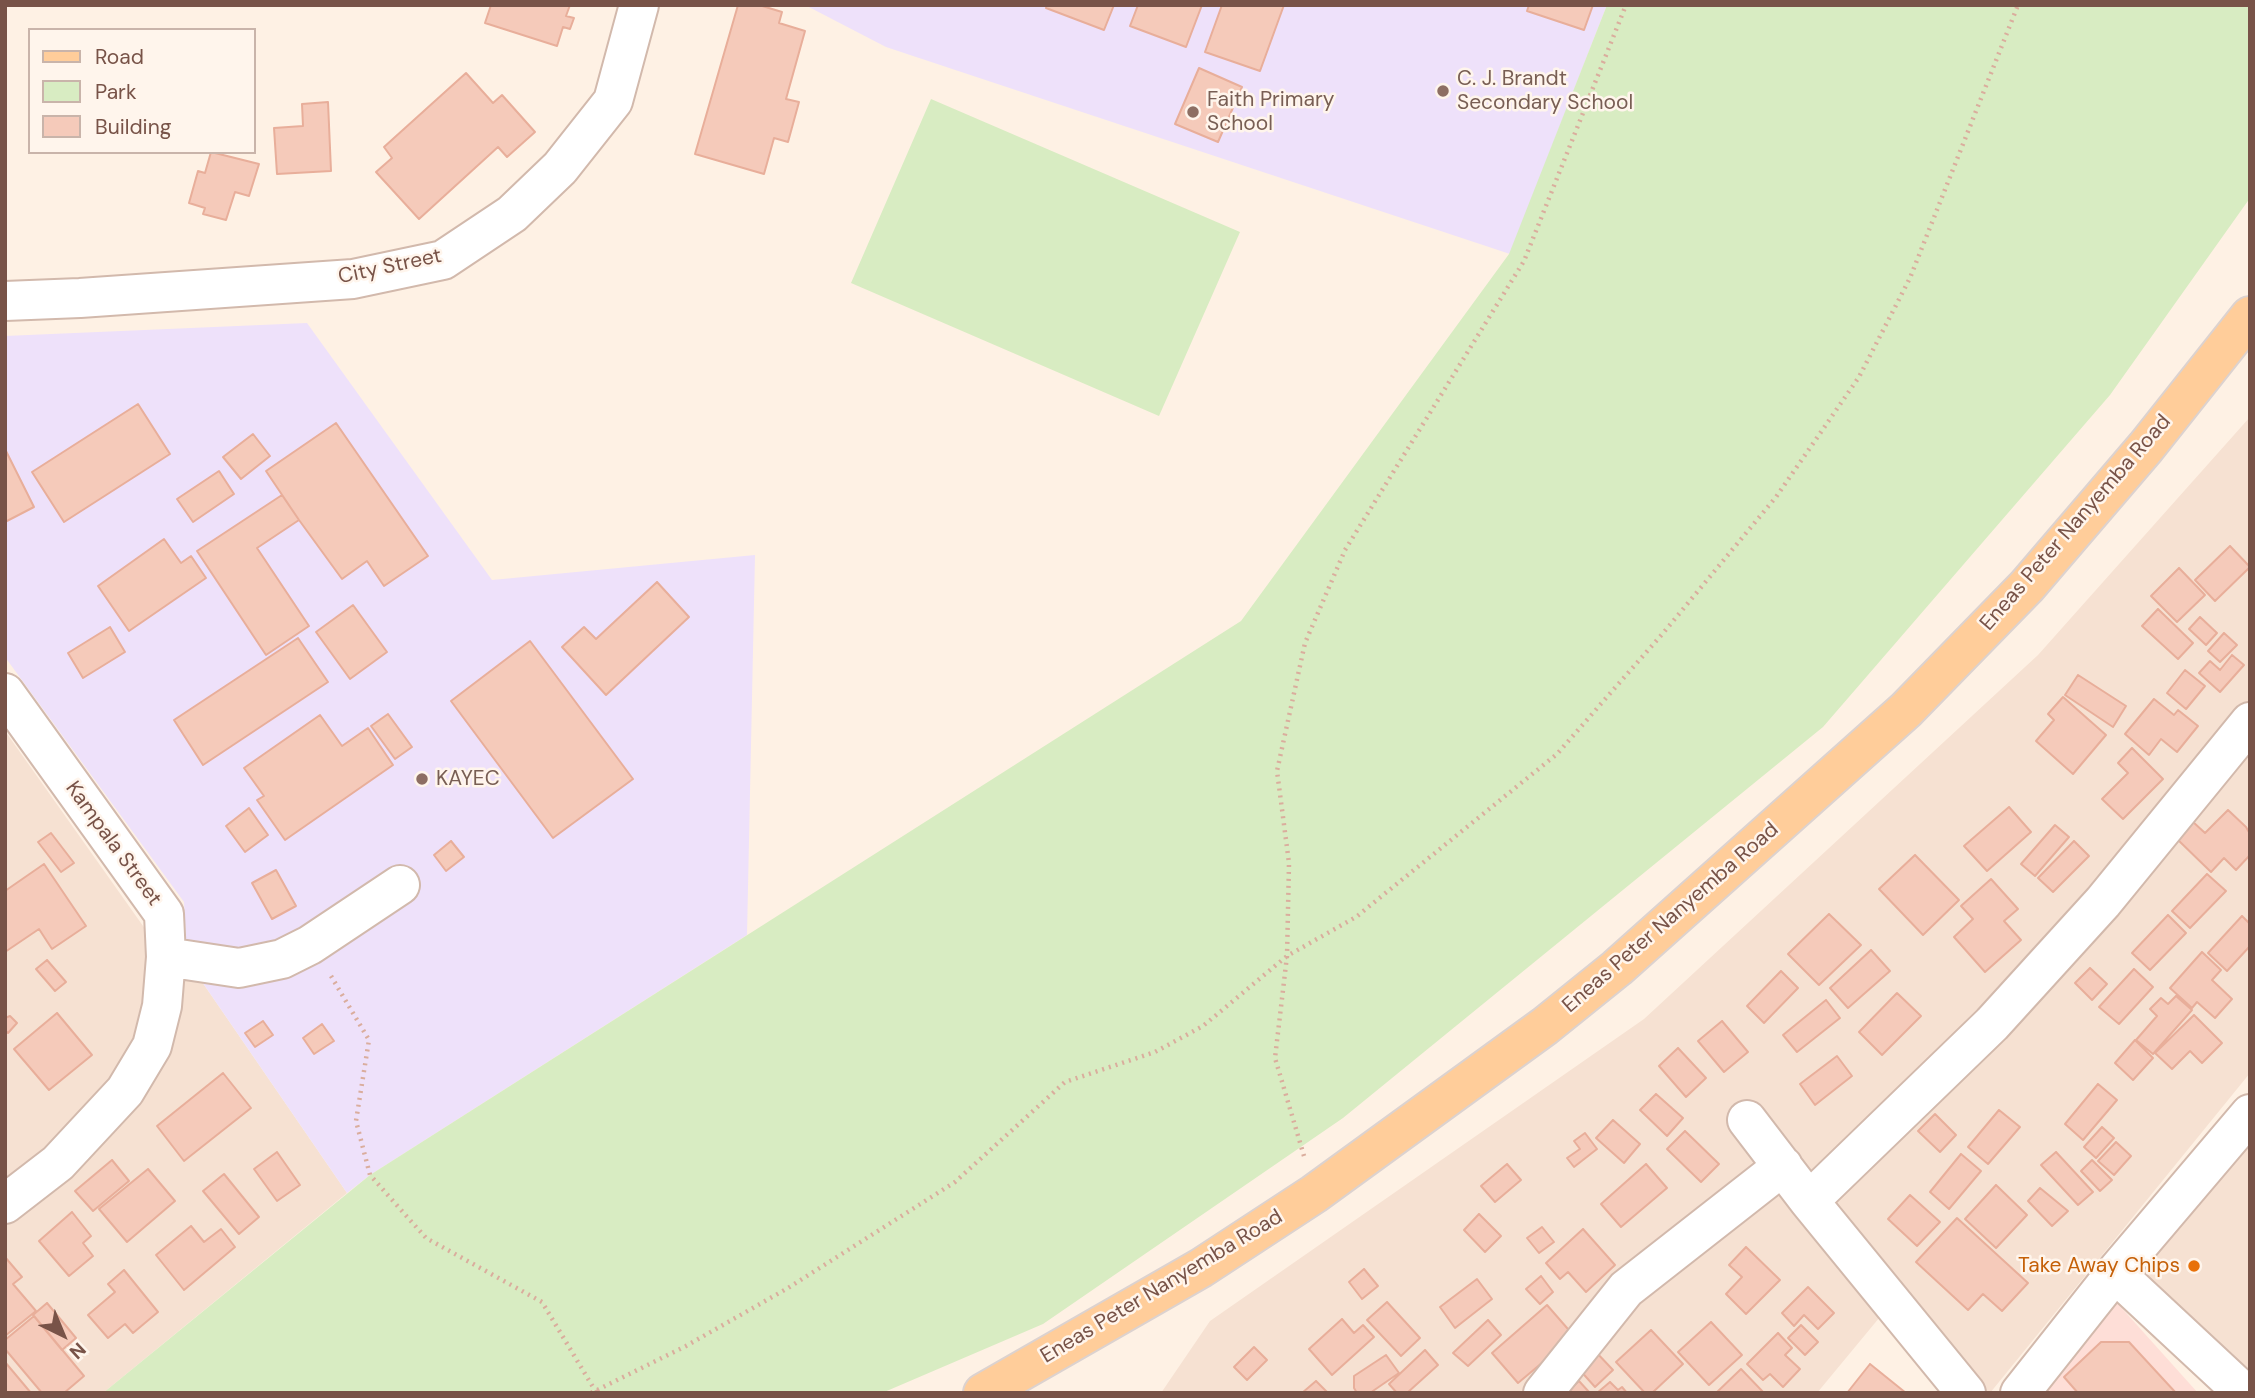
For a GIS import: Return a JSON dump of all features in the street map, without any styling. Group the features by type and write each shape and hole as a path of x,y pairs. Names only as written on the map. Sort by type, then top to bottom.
{"main road":[{"name":"Eneas Peter Nanyemba Road","path":"983,1393 1201,1268 1314,1194 1466,1085 1617,968 1906,710 2027,586 2146,447 2250,316"}],"street":[{"name":"City Street","path":"5,301 353,279 443,260 512,214 560,168 613,101 639,5"},
{"name":"Kampala Street","path":"5,693 164,914 166,957 162,1006 152,1046 125,1091 58,1163 5,1204"},
{"path":"1809,1201 1992,1024 2103,902 2250,722"},
{"path":"166,957 239,968 282,959 310,945 400,885"},
{"path":"2020,1393 2115,1273 2250,1114"},
{"path":"1747,1120 1809,1201 1966,1393"},
{"path":"1543,1393 1626,1289 1783,1167"},
{"path":"2115,1273 2244,1393"}],"path":[{"path":"1314,1194 1275,1058 1287,956 1289,863 1277,771 1305,643 1345,550 1524,261 1626,5"},
{"path":"310,945 341,990 369,1040 356,1121 370,1175 426,1238 542,1302 594,1392 697,1339 788,1288 955,1182 1065,1082 1155,1052 1203,1026 1287,956 1356,917 1557,754 1664,632 1776,497 1859,377 1910,278 2018,5"}],"shaded area":[{"path":"805,5 1607,5 1510,254 886,47"},
{"name":"KAYEC","path":"307,323 492,580 755,555 747,935 370,1175 347,1193 187,960 184,902 5,657 5,336"},
{"path":"2250,417 2250,1073 1990,1393 1979,1393 1889,1306 1817,1393 1161,1393 1210,1321 1644,1019 2038,655"},
{"path":"5,731 165,957 187,960 347,1193 103,1393 5,1393"},
{"path":"2250,1125 2250,1393 2126,1282"},
{"path":"2110,1295 2198,1393 2037,1393"}],"green space":[{"path":"1607,5 2250,5 2250,198 2110,395 1823,727 1343,1118 1043,1324 882,1393 103,1393 370,1175 1241,621 1509,254"},
{"path":"931,99 1240,232 1159,416 851,283"}],"building":[{"path":"491,5 570,5 566,16 574,18 570,29 563,27 557,46 485,23"},
{"path":"738,5 759,5 782,12 779,23 805,31 786,99 799,102 788,142 774,138 764,174 695,154"},
{"path":"1047,5 1114,5 1104,30 1046,8"},
{"path":"1138,5 1202,5 1186,47 1130,26"},
{"path":"1222,5 1284,5 1260,71 1205,52"},
{"path":"1529,5 1593,5 1584,30 1527,11"},
{"path":"1199,68 1242,87 1218,142 1175,124"},
{"path":"466,73 493,103 502,95 535,132 507,157 498,147 419,219 376,172 392,158 384,147"},
{"path":"328,102 331,171 277,174 274,128 303,126 302,104"},
{"path":"210,154 259,164 249,196 235,192 226,220 203,214 205,208 189,203 198,171 205,173"},
{"path":"138,404 170,454 64,522 32,472"},
{"path":"336,423 428,556 384,586 367,561 342,579 266,471"},
{"path":"253,434 270,456 241,479 223,457"},
{"path":"5,452 34,507 5,522"},
{"path":"219,471 234,494 193,522 177,499"},
{"path":"282,495 299,520 257,548 309,626 266,655 197,551"},
{"path":"164,539 181,563 191,556 206,578 129,631 98,586"},
{"path":"2230,546 2250,567 2215,601 2195,580"},
{"path":"2179,568 2205,595 2177,622 2151,596"},
{"path":"657,582 689,617 606,695 562,647 584,627 596,639"},
{"path":"353,605 387,652 350,679 316,632"},
{"path":"2158,609 2193,643 2178,659 2142,626"},
{"path":"2200,617 2217,633 2206,645 2189,629"},
{"path":"110,627 125,652 83,678 68,653"},
{"path":"2224,633 2237,645 2220,662 2208,651"},
{"path":"298,638 328,682 203,765 174,720"},
{"path":"530,641 633,779 553,838 451,701"},
{"path":"2232,655 2244,665 2220,692 2199,673 2210,661 2220,670"},
{"path":"2185,670 2205,686 2186,709 2167,693"},
{"path":"2078,675 2126,706 2113,727 2065,695"},
{"path":"2063,697 2106,735 2073,774 2036,741 2054,720 2048,714"},
{"path":"2154,699 2174,715 2178,710 2198,726 2177,752 2161,739 2149,755 2125,734"},
{"path":"388,714 412,747 395,759 371,726"},
{"path":"320,715 342,746 368,728 393,765 285,840 257,800 264,796 244,768"},
{"path":"2132,748 2163,779 2123,819 2102,799 2128,773 2118,763"},
{"path":"2009,807 2031,832 1987,871 1964,846"},
{"path":"249,808 268,835 245,852 226,826"},
{"path":"2228,810 2250,834 2250,855 2236,870 2224,858 2211,872 2176,838 2192,821 2205,833"},
{"path":"2055,825 2069,837 2035,876 2021,864"},
{"path":"51,833 74,863 61,872 38,842"},
{"path":"451,841 464,857 446,871 434,855"},
{"path":"2074,841 2089,856 2053,892 2038,878"},
{"path":"1915,855 1959,900 1923,935 1879,889"},
{"path":"44,864 86,926 52,949 39,929 5,952 5,891"},
{"path":"276,870 296,906 272,919 252,883"},
{"path":"2207,874 2226,891 2190,928 2172,911"},
{"path":"1991,879 2018,909 2004,921 2021,940 1985,972 1954,937 1973,919 1961,906"},
{"path":"1829,914 1861,945 1819,985 1788,954"},
{"path":"2168,915 2186,933 2150,970 2132,953"},
{"path":"2242,916 2250,924 2250,946 2227,971 2208,953"},
{"path":"1871,950 1890,971 1848,1008 1830,988"},
{"path":"2202,952 2221,970 2212,980 2232,999 2215,1018 2197,1002 2192,1008 2170,988"},
{"path":"47,960 66,982 55,991 36,969"},
{"path":"2090,968 2107,984 2092,1000 2075,983"},
{"path":"2134,969 2153,987 2119,1024 2099,1007"},
{"path":"1781,971 1798,988 1764,1023 1747,1006"},
{"path":"1897,993 1921,1016 1882,1055 1859,1032"},
{"path":"2176,996 2192,1010 2153,1054 2136,1040 2157,1016 2150,1009 2161,998 2168,1004"},
{"path":"1826,1000 1840,1018 1797,1052 1783,1035"},
{"path":"57,1013 92,1055 49,1090 14,1049"},
{"path":"2194,1015 2222,1043 2202,1063 2190,1051 2172,1069 2155,1053"},
{"path":"10,1016 17,1023 8,1033 5,1030 5,1018"},
{"path":"263,1021 273,1035 255,1047 245,1033"},
{"path":"1722,1021 1748,1052 1724,1072 1698,1041"},
{"path":"322,1024 334,1041 314,1054 303,1038"},
{"path":"2135,1040 2153,1058 2133,1080 2115,1063"},
{"path":"1678,1048 1706,1078 1686,1097 1659,1066"},
{"path":"1837,1056 1852,1076 1815,1105 1800,1084"},
{"path":"223,1073 251,1108 184,1161 157,1126"},
{"path":"2098,1084 2117,1100 2083,1140 2065,1124"},
{"path":"1656,1094 1683,1118 1667,1136 1640,1110"},
{"path":"1999,1110 2020,1127 1988,1164 1968,1147"},
{"path":"1935,1114 1956,1135 1940,1152 1918,1131"},
{"path":"1613,1120 1640,1144 1624,1163 1596,1138"},
{"path":"2102,1127 2114,1138 2096,1158 2084,1147"},
{"path":"1685,1131 1719,1164 1701,1182 1667,1149"},
{"path":"1585,1133 1597,1149 1574,1167 1567,1158 1580,1149 1574,1141"},
{"path":"2116,1142 2131,1156 2114,1175 2098,1161"},
{"path":"277,1152 300,1185 277,1201 254,1169"},
{"path":"2056,1152 2093,1192 2078,1205 2041,1165"},
{"path":"1961,1154 1981,1171 1949,1209 1930,1192"},
{"path":"112,1160 129,1181 93,1211 75,1191"},
{"path":"2092,1160 2112,1180 2100,1191 2081,1171"},
{"path":"1507,1164 1521,1180 1495,1202 1481,1186"},
{"path":"1646,1164 1667,1188 1621,1227 1601,1204"},
{"path":"148,1169 175,1201 127,1242 99,1209"},
{"path":"224,1174 259,1217 239,1234 203,1191"},
{"path":"1996,1185 2027,1215 1996,1248 1965,1219"},
{"path":"2040,1188 2068,1211 2052,1226 2028,1201"},
{"path":"1910,1195 1940,1222 1917,1246 1888,1219"},
{"path":"72,1212 91,1236 83,1243 93,1256 69,1276 39,1241"},
{"path":"1479,1214 1501,1236 1485,1252 1464,1230"},
{"path":"1957,1218 2028,1283 2002,1311 1983,1294 1968,1310 1916,1262"},
{"path":"191,1226 204,1242 221,1229 235,1247 184,1290 156,1255"},
{"path":"1542,1227 1554,1242 1539,1253 1527,1238"},
{"path":"1583,1229 1615,1265 1586,1292 1568,1272 1560,1279 1546,1263"},
{"path":"1746,1247 1780,1280 1746,1314 1726,1294 1742,1277 1729,1265"},
{"path":"5,1257 22,1277 13,1284 36,1311 5,1336"},
{"path":"1364,1269 1378,1286 1362,1299 1349,1282"},
{"path":"124,1270 158,1312 133,1333 125,1324 108,1338 88,1315 115,1292 108,1284"},
{"path":"1541,1276 1553,1292 1540,1304 1526,1289"},
{"path":"1477,1279 1492,1299 1455,1328 1440,1307"},
{"path":"1808,1287 1834,1313 1818,1329 1804,1315 1794,1326 1782,1313"},
{"path":"1387,1302 1420,1338 1401,1356 1367,1320"},
{"path":"47,1303 76,1338 62,1350 33,1315"},
{"path":"1547,1305 1574,1336 1518,1383 1492,1353"},
{"path":"34,1316 84,1376 64,1393 42,1393 5,1349 5,1340"},
{"path":"1342,1319 1354,1333 1363,1325 1374,1337 1332,1375 1309,1349"},
{"path":"1488,1320 1501,1335 1468,1366 1453,1353"},
{"path":"1711,1322 1742,1355 1709,1385 1678,1352"},
{"path":"1801,1325 1818,1342 1805,1355 1788,1338"},
{"path":"1651,1330 1683,1364 1652,1393 1645,1393 1616,1362"},
{"path":"1778,1333 1792,1348 1785,1355 1800,1369 1783,1387 1770,1374 1763,1380 1747,1364"},
{"path":"2101,1342 2129,1342 2176,1393 2078,1393 2064,1377"},
{"path":"1254,1347 1267,1360 1247,1380 1234,1367"},
{"path":"1425,1350 1438,1365 1407,1393 1397,1393 1389,1384"},
{"path":"1595,1351 1613,1370 1595,1387 1578,1368"},
{"path":"1386,1355 1399,1373 1370,1393 1357,1393 1354,1376"},
{"path":"5,1362 31,1393 5,1393"},
{"path":"1870,1364 1906,1393 1847,1393"},
{"path":"1741,1369 1764,1393 1716,1393"},
{"path":"1316,1381 1327,1392 1302,1393"},
{"path":"1579,1381 1589,1392 1567,1392"},
{"path":"1610,1382 1618,1390 1622,1387 1627,1393 1597,1393"}],"place":[{"name":"C. J. Brandt Secondary School","path":"1443,91"},
{"name":"Faith Primary School","path":"1193,112"},
{"name":"KAYEC","path":"422,779"},
{"name":"Take Away Chips","path":"2194,1266"}]}
